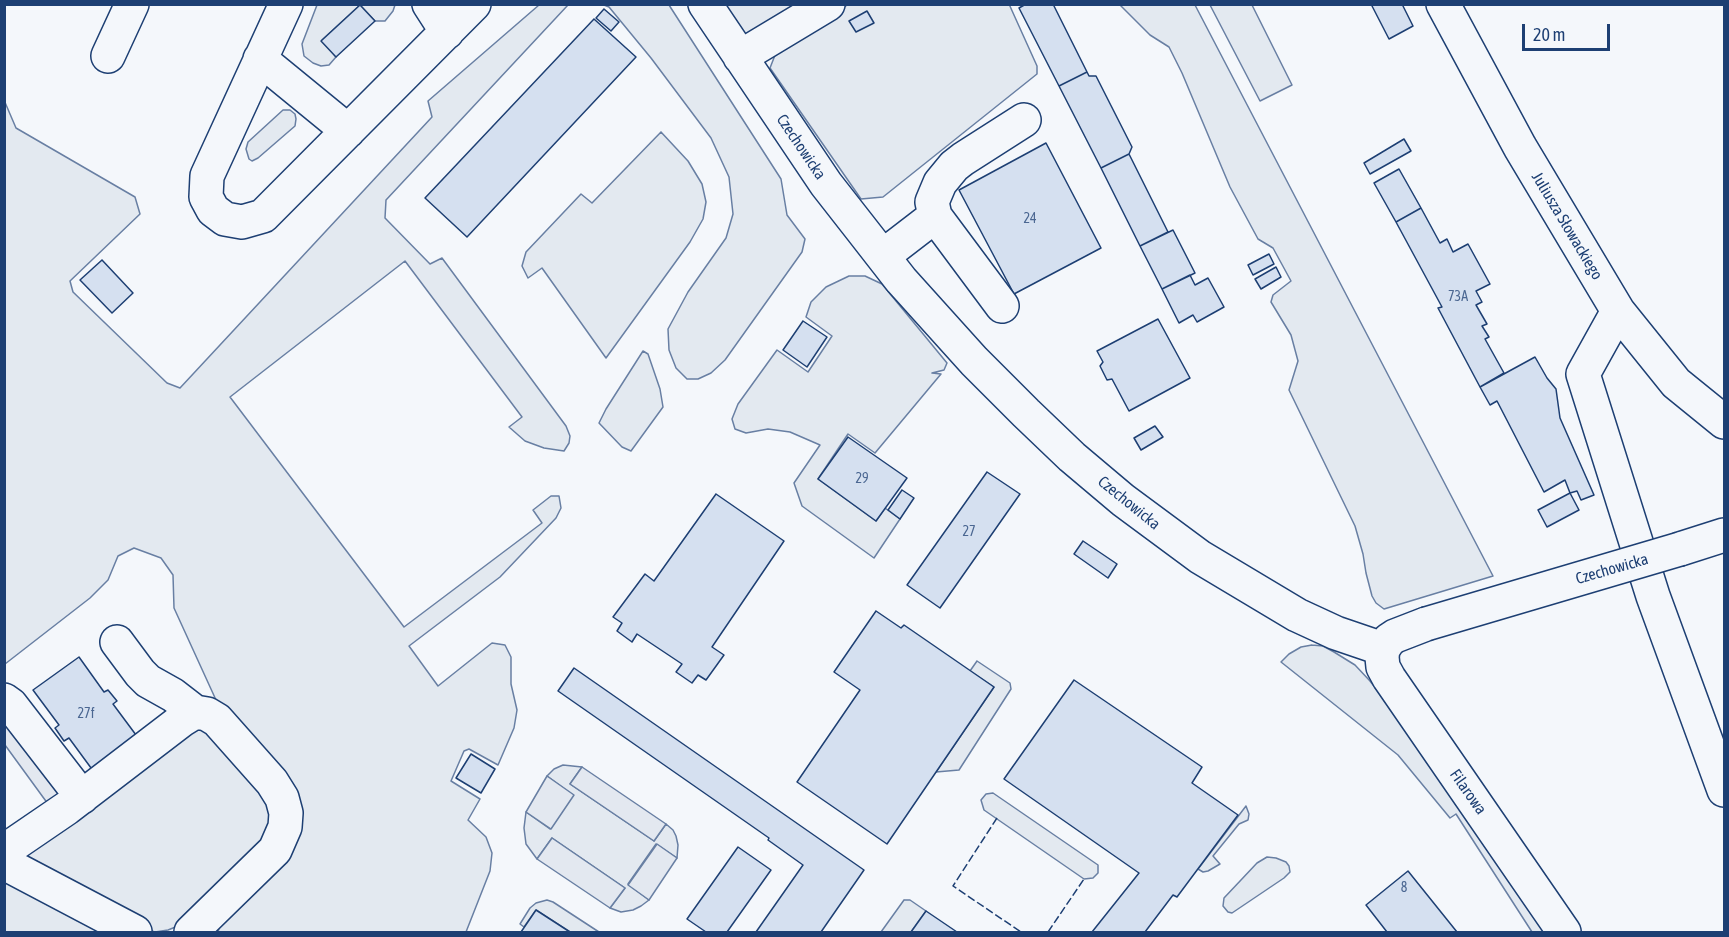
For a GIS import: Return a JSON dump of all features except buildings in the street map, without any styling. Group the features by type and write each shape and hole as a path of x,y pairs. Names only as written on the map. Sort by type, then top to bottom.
{"street":[{"path":"108,57 132,4"},
{"path":"286,4 207,176 206,197 213,210 225,219 242,222 263,216 474,4"},
{"path":"429,4 447,32"},
{"name":"Czechowicka","path":"705,4 826,184 882,256 930,312 1004,391 1072,457 1123,500 1200,557 1297,615 1336,633 1383,649 1395,636 1426,624 1725,535"},
{"path":"740,57 828,4"},
{"name":"Juliusza Słowackiego","path":"1443,4 1520,147 1618,311 1676,382 1725,422"},
{"path":"260,59 348,131"},
{"path":"1002,306 935,216 932,202 940,183 954,166 1024,120"},
{"path":"882,256 935,216"},
{"path":"1618,311 1583,374 1653,596 1725,790"},
{"path":"117,642 148,681 195,712 207,714 218,720 272,782 282,798 286,813 285,827 275,850 191,933"},
{"name":"Filarowa","path":"1383,649 1383,667 1389,678 1564,933"},
{"path":"4,700 11,705 82,797"},
{"path":"4,851 82,797 195,712"},
{"path":"4,863 135,933"}],"shaded area":[{"path":"1009,4 1037,66 1037,74 883,197 861,199 770,68 777,50 847,5"},
{"path":"317,5 360,5 322,40 336,57 329,65 321,66 304,56 302,44"},
{"path":"360,5 395,5 385,21 375,21"},
{"path":"539,5 568,5 386,200 385,218 430,264 442,258 566,426 570,436 564,451 544,448 525,441 509,427 522,417 405,261 230,397 404,627 542,523 533,510 551,496 559,496 561,508 556,518 500,577 409,646 438,686 492,643 505,645 511,657 511,684 517,710 514,728 498,765 469,749 464,751 451,781 480,799 468,820 486,837 492,853 490,871 466,932 218,932 220,925 299,814 216,700 174,608 173,575 161,558 134,548 118,556 108,580 90,598 5,664 4,100 16,128 135,197 140,214 70,281 73,292 167,383 180,388 432,117 428,101"},
{"path":"604,5 669,5 781,179 787,215 805,239 802,252 725,360 711,373 698,379 687,379 676,368 669,350 668,329 688,292 726,238 733,214 729,177 711,138 651,58 609,7"},
{"path":"718,5 800,5 749,36 731,26"},
{"path":"1120,5 1195,5 1493,576 1384,609 1376,603 1372,596 1355,526 1289,390 1298,361 1291,335 1271,302 1273,295 1291,281 1273,248 1258,239 1230,187 1169,47 1150,35"},
{"path":"1210,5 1252,5 1292,85 1260,101"},
{"path":"283,110 290,110 295,114 295,126 252,161 246,149 248,142"},
{"path":"661,132 688,161 702,184 706,202 703,219 690,242 606,358 542,268 528,278 522,266 526,252 581,194 592,203"},
{"path":"849,276 865,276 882,284 947,363 944,370 932,373 941,374 875,453 848,434 818,479 876,521 885,508 900,519 874,558 802,506 794,483 820,445 790,432 768,429 746,433 735,429 732,419 738,404 777,350 808,372 832,336 806,317 811,302 826,287"},
{"path":"643,351 648,354 660,389 663,407 631,451 622,447 599,423"},
{"path":"1323,646 1355,665 1370,681 1423,751 1546,932 1532,932 1456,814 1450,818 1398,755 1281,662 1301,647"},
{"path":"977,661 1010,683 1011,689 959,770 936,772 994,687 970,671"},
{"path":"4,714 65,790 48,804 5,745"},
{"path":"201,729 218,736 267,801 271,817 267,835 183,924 155,932 133,925 24,855 180,733"},
{"path":"563,765 582,767 570,784 654,841 666,824 673,830 678,845 677,858 656,844 628,884 649,900 641,906 621,912 610,908 625,888 552,838 537,859 526,844 524,828 526,812 550,829 573,795 547,776 554,769"},
{"path":"582,767 666,824 654,841 570,784"},
{"path":"547,776 574,795 551,829 526,812"},
{"path":"993,793 1098,865 1098,873 1093,878 1084,879 984,810 981,800 986,794"},
{"path":"1246,806 1249,814 1248,820 1239,824 1213,856 1220,864 1208,871 1203,872 1198,869"},
{"path":"552,838 625,888 610,908 537,859"},
{"path":"657,844 677,858 649,900 628,885"},
{"path":"1267,857 1286,862 1290,872 1232,913 1228,912 1223,906 1224,898 1257,863"},
{"path":"5,874 124,932 5,932"},
{"path":"547,900 599,932 570,932 536,910 524,927 520,924 530,908 536,903"},
{"path":"904,900 910,900 926,911 911,932 881,932"}],"fence":[{"path":"997,818 953,886 1021,932"},
{"path":"1048,932 1084,879"}]}
